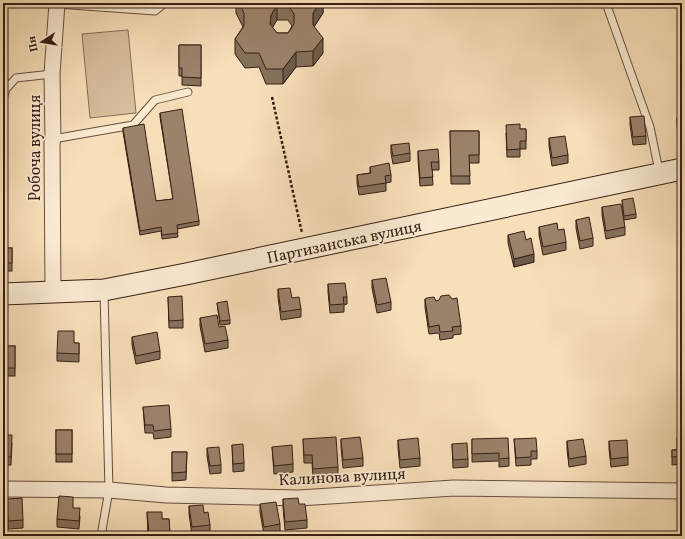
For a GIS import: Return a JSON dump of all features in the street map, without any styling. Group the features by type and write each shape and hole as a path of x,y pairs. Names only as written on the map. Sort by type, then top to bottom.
{"main road":[{"name":"Партизанська вулиця","path":"3,294 104,290 682,169"}],"street":[{"name":"Робоча вулиця","path":"53,293 52,74 57,3"},
{"name":"Калинова вулиця","path":"3,488 109,490 166,495 299,498 454,488 682,491"}],"lane":[{"path":"57,3 155,10 165,3"},
{"path":"606,3 650,127 659,173"},
{"path":"3,100 6,89 16,78 52,74"},
{"path":"53,139 132,125 155,100 188,92"},
{"path":"101,536 109,490 104,290"}],"path":[{"path":"272,97 305,249"}],"shaded area":[{"path":"128,30 136,113 90,118 82,34"}],"building":[{"path":"239,3 320,3 313,13 313,25 323,38 313,51 296,52 283,69 266,69 259,53 245,53 235,39 244,26 244,13","holes":["277,5 288,5 294,14 294,24 288,33 277,33 270,24 271,15"]},
{"path":"3,43 5,43 3,58"},
{"path":"179,45 201,45 201,78 182,77 182,68 179,68"},
{"path":"182,109 199,221 177,225 178,233 162,235 161,227 140,231 123,128 144,124 156,201 173,199 160,113"},
{"path":"644,116 646,136 633,137 630,117"},
{"path":"682,117 682,139 681,139 677,118"},
{"path":"520,124 520,129 526,129 526,141 520,141 520,149 507,150 506,125"},
{"path":"450,131 479,131 479,155 469,155 470,176 451,176"},
{"path":"565,136 568,155 552,158 549,138"},
{"path":"409,143 410,153 393,156 391,145"},
{"path":"438,149 439,162 431,162 433,177 420,178 418,151"},
{"path":"389,163 391,175 385,176 386,183 359,187 357,175 371,173 370,167"},
{"path":"633,198 636,214 624,216 622,200"},
{"path":"621,204 625,227 606,231 602,207"},
{"path":"589,217 593,238 580,241 576,220"},
{"path":"557,223 558,230 564,229 566,242 543,247 539,227"},
{"path":"524,231 526,240 531,238 534,254 514,259 508,235"},
{"path":"3,248 12,248 12,263 3,263"},
{"path":"386,278 391,302 377,305 372,280"},
{"path":"345,283 347,297 343,297 344,304 330,305 328,284"},
{"path":"290,288 292,298 299,297 301,309 281,312 278,289"},
{"path":"449,295 452,299 457,298 461,326 452,327 453,331 440,332 439,325 429,327 425,299 434,297 436,301 439,300 441,296"},
{"path":"182,296 183,320 169,321 168,297"},
{"path":"227,301 230,320 220,321 217,303"},
{"path":"217,315 219,327 225,326 228,340 205,344 200,318"},
{"path":"58,331 74,331 74,343 79,343 79,354 57,353"},
{"path":"157,332 160,351 136,356 132,337"},
{"path":"3,346 15,346 15,368 3,368"},
{"path":"169,405 171,429 154,431 153,425 145,425 143,407"},
{"path":"56,430 72,430 72,454 56,454"},
{"path":"3,435 12,435 11,457 3,457"},
{"path":"336,437 338,467 313,469 312,455 304,455 303,439"},
{"path":"360,437 363,458 343,460 341,439"},
{"path":"418,438 420,458 400,460 398,440"},
{"path":"508,438 509,458 499,459 499,453 472,454 472,439"},
{"path":"536,438 537,451 531,451 531,457 516,458 514,439"},
{"path":"677,438 682,438 682,456 672,457 672,450 677,450"},
{"path":"583,439 586,456 569,459 567,441"},
{"path":"627,440 628,457 611,459 609,441"},
{"path":"467,443 468,459 453,460 452,444"},
{"path":"243,444 244,463 233,464 232,445"},
{"path":"292,445 293,464 274,466 272,447"},
{"path":"219,447 221,465 210,466 207,448"},
{"path":"172,452 187,452 186,472 172,473"},
{"path":"59,496 73,497 73,508 80,508 79,521 57,519"},
{"path":"22,498 23,520 8,521 7,499"},
{"path":"298,498 299,504 305,504 307,520 285,522 283,499"},
{"path":"276,502 280,524 264,527 260,504"},
{"path":"203,505 204,513 208,512 210,525 192,527 189,506"},
{"path":"147,512 162,512 162,519 169,519 170,532 149,533"}]}
